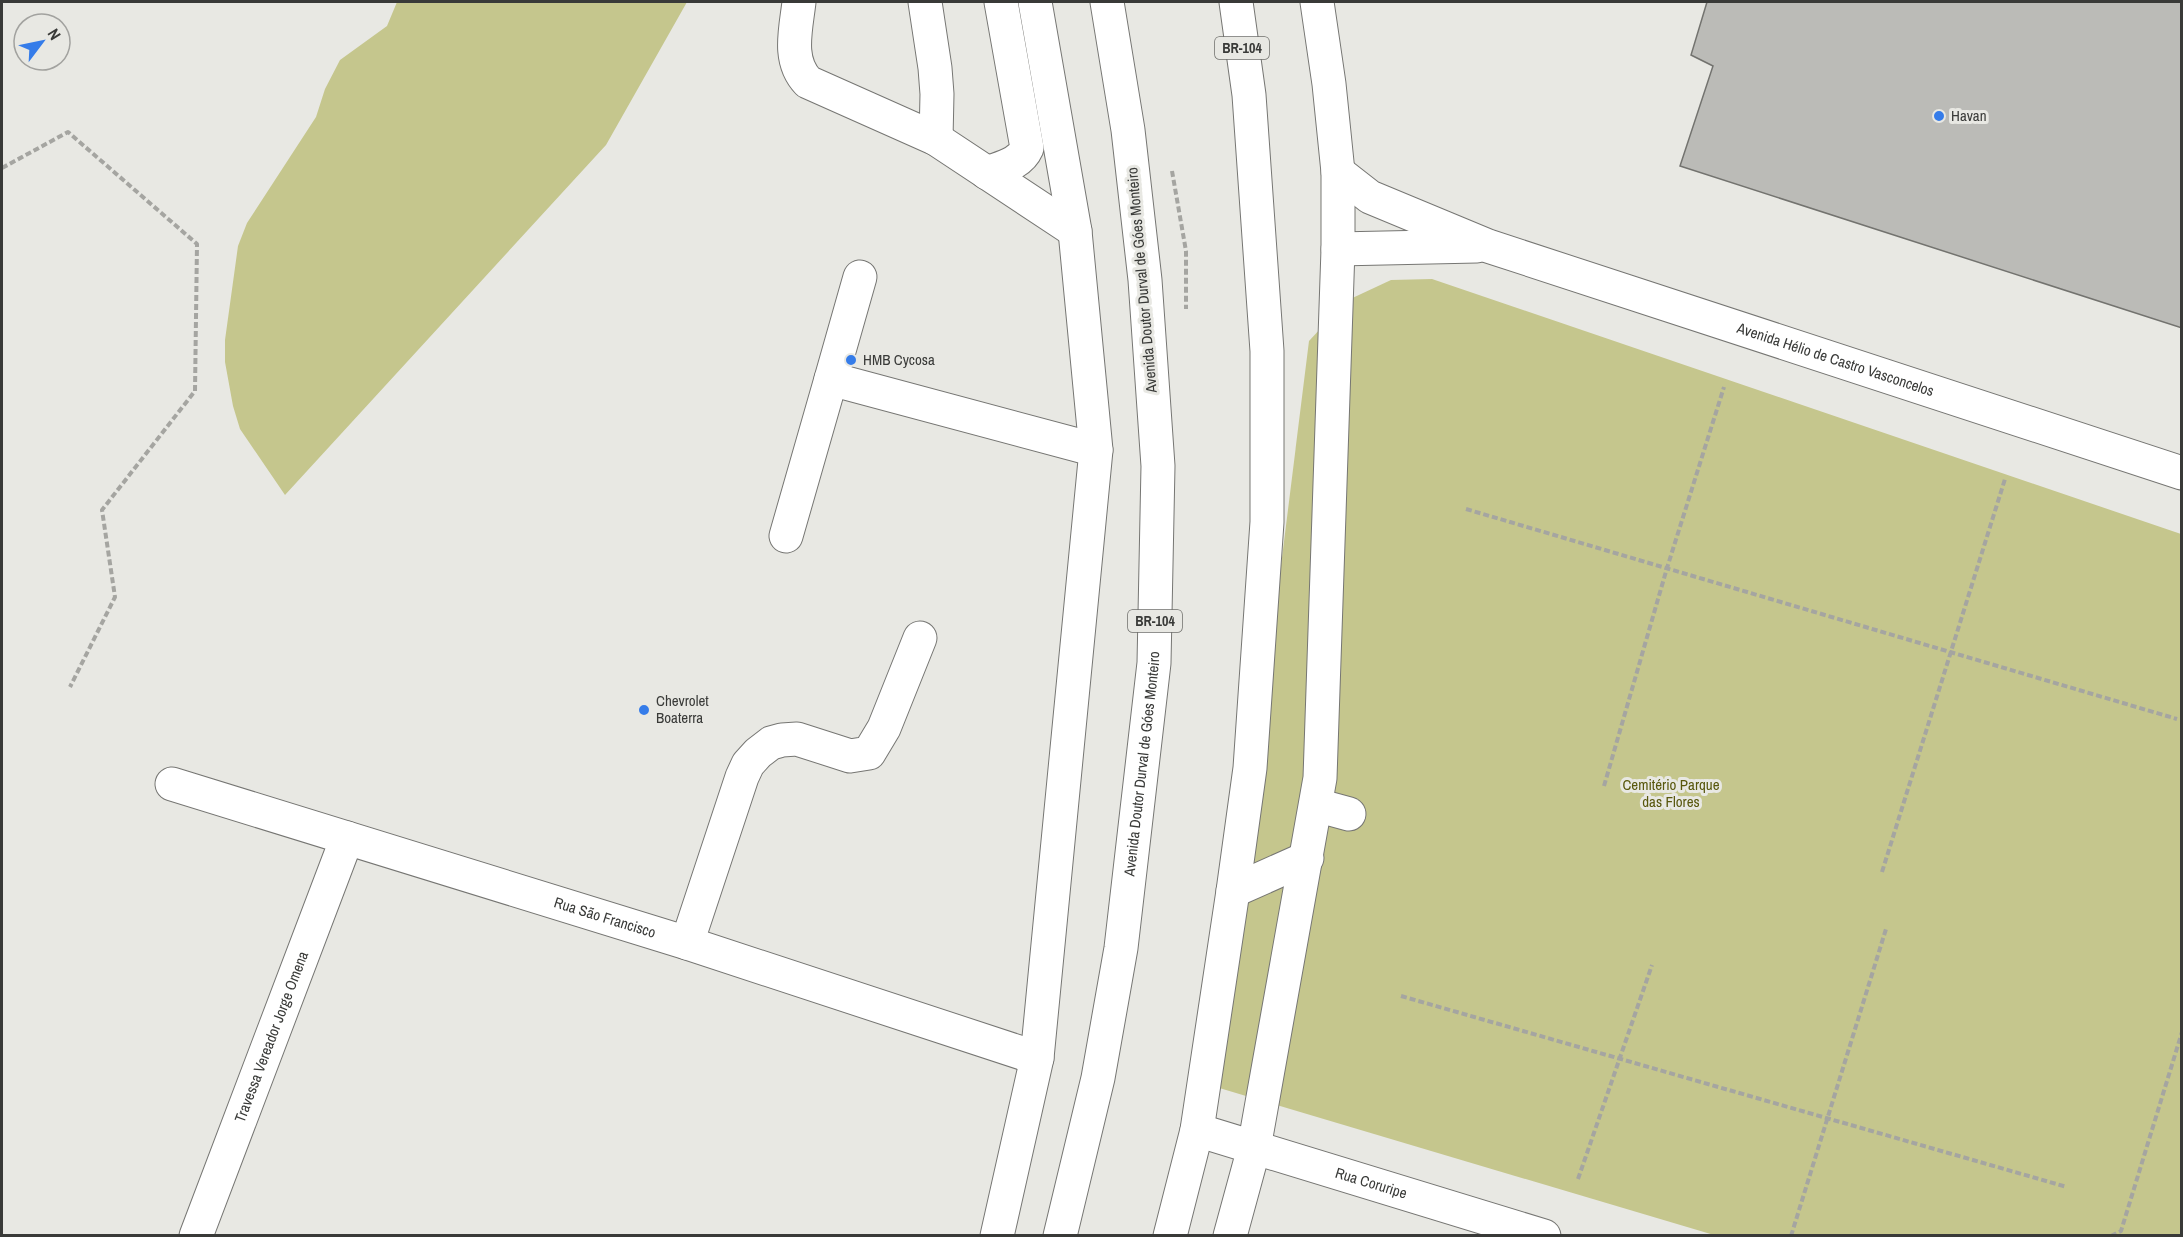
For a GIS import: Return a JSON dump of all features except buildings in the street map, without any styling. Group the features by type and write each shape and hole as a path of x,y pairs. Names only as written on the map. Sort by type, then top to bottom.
{"main road":[{"path":"799,2 794,44 795,59 808,82 936,139 1075,231"},
{"path":"925,2 935,68 936,139"},
{"path":"987,173 1018,160 1027,148 1001,2"},
{"path":"997,1236 1037,1058 1096,450 1075,231 1035,2"},
{"name":"Avenida Doutor Durval de Góes Monteiro","path":"1060,1236 1098,1078 1121,948 1154,663 1157,443 1145,280 1132,165 1107,2"},
{"name":"BR-104","path":"1170,1236 1197,1131 1250,768 1266,534 1267,363 1249,96 1236,2"},
{"path":"1230,1236 1254,1148 1320,778 1338,249 1338,172 1329,84 1317,2"},
{"name":"Avenida Hélio de Castro Vasconcelos","path":"1338,172 1370,197 1488,246 2181,473"},
{"name":"Avenida Hélio de Castro Vasconcelos","path":"1338,249 1488,246"},
{"path":"786,536 860,277"},
{"path":"831,379 1096,450"},
{"path":"687,943 748,764 771,743 782,740 797,739 850,756 869,753 884,728 920,638"},
{"name":"Rua São Francisco","path":"172,784 687,943 1037,1058"},
{"path":"1316,805 1349,814"},
{"name":"Travessa Vereador Jorge Omena","path":"196,1236 347,838"},
{"path":"1233,891 1307,858"},
{"name":"Rua Coruripe","path":"1197,1131 1544,1236"}],"path":[{"path":"2,168 68,132 197,244 195,391 102,510 116,597 70,687"},
{"path":"1604,786 1667,568 1724,387"},
{"path":"1882,872 2005,479"},
{"path":"1466,509 2177,719"},
{"path":"1791,1236 1887,929"},
{"path":"1578,1179 1652,965"},
{"path":"1401,996 2067,1187"},
{"path":"2111,1236 2121,1231 2181,1032"}],"green space":[{"path":"397,2 687,2 606,145 285,495 240,429 233,406 225,362 225,340 238,246 247,223 316,117 325,89 340,60 387,26"},
{"name":"Cemitério Parque das Flores","path":"1432,279 2181,534 2181,1235 1714,1235 1216,1087 1309,341 1346,301 1391,280"}],"place":[{"name":"Havan","path":"1939,116"},
{"name":"HMB Cycosa","path":"851,360"},
{"name":"Chevrolet Boaterra","path":"644,710"}]}
